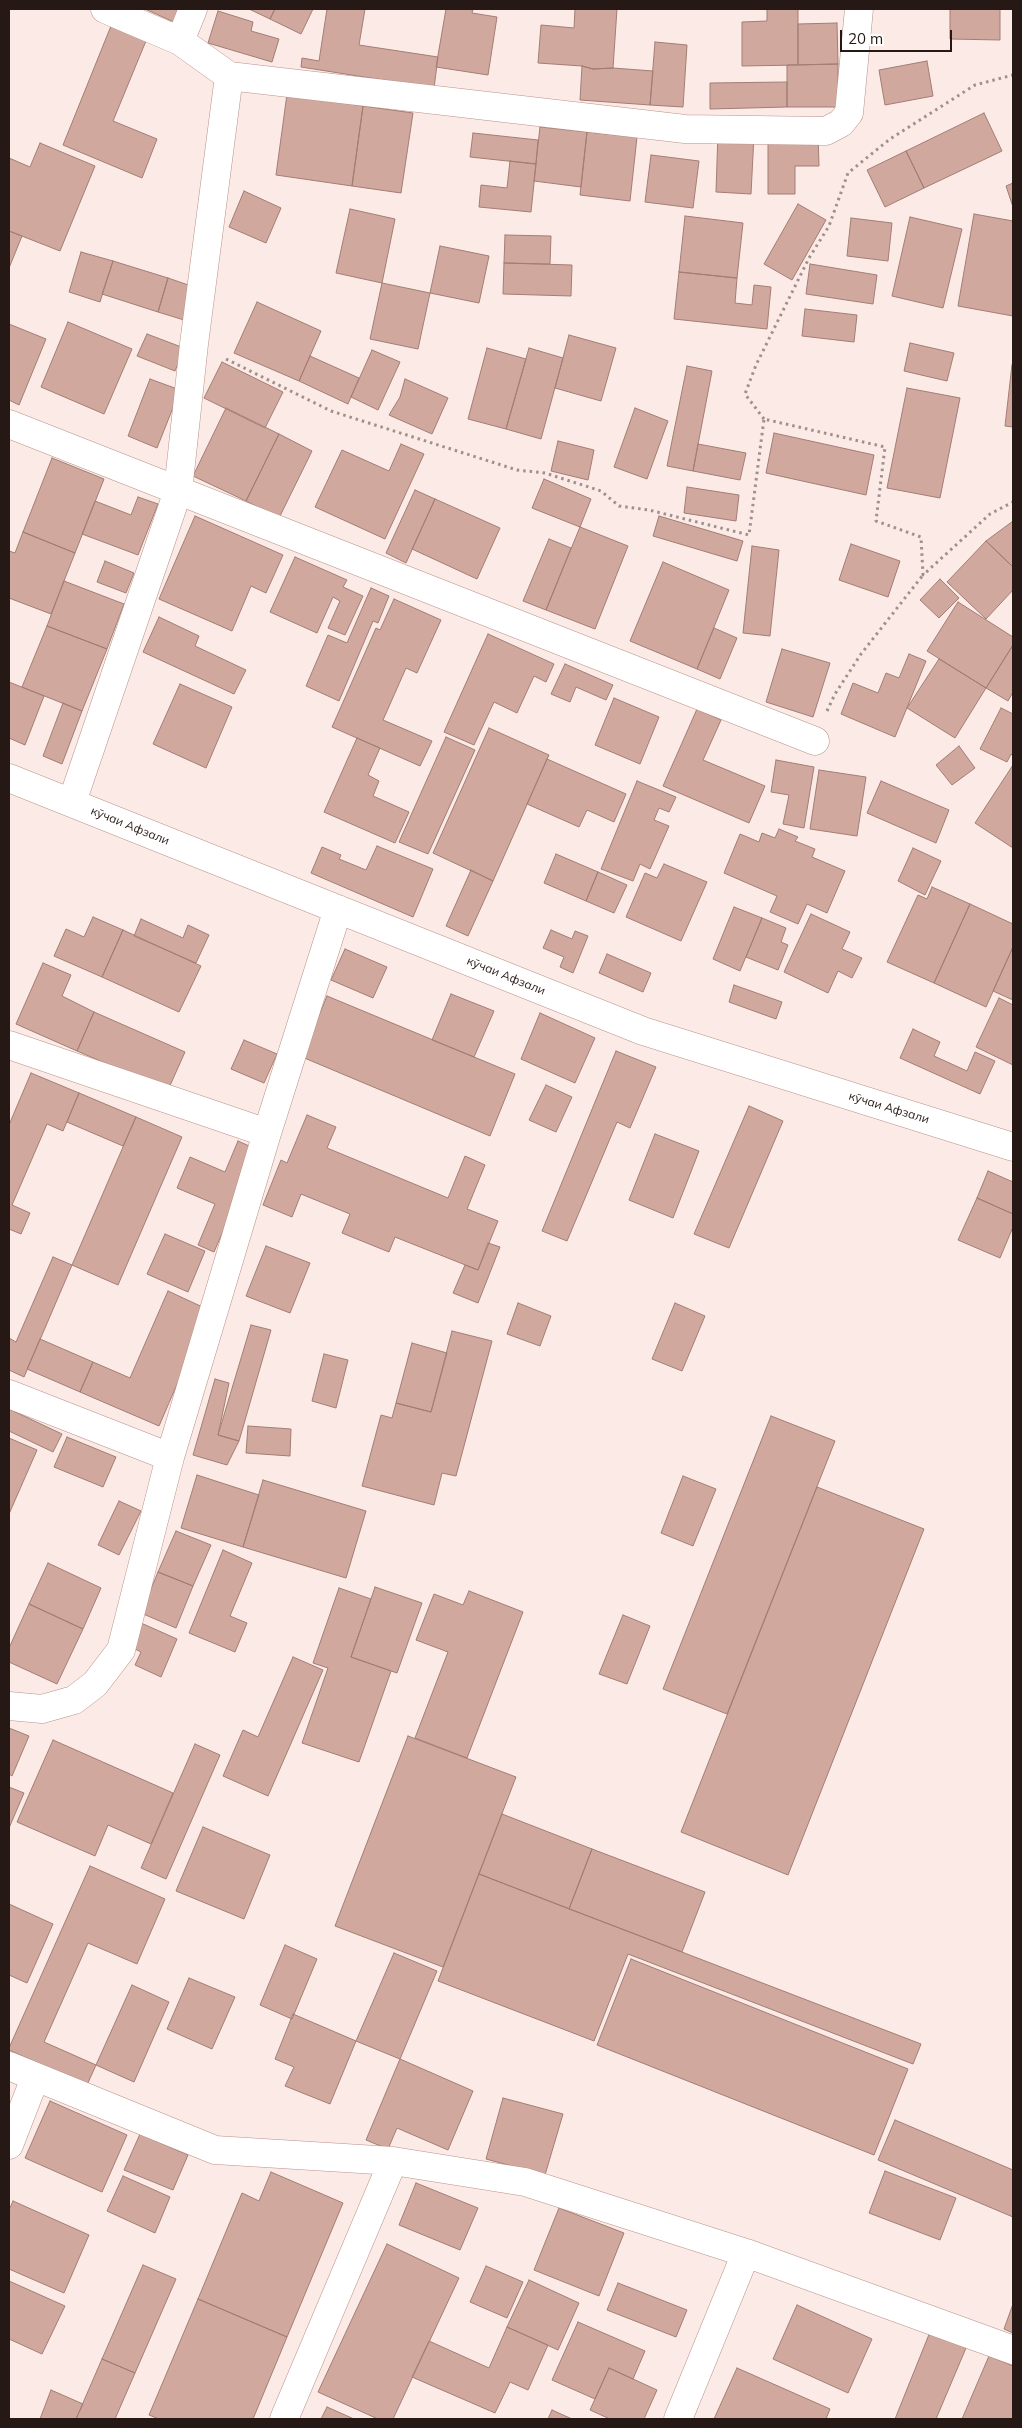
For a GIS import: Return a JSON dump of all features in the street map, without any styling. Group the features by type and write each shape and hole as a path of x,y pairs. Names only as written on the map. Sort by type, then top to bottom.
{"street":[{"path":"105,9 180,41 230,76 685,129 826,131 840,123 849,113 859,9"},
{"path":"180,41 194,9"},
{"path":"72,802 178,490 194,344 230,76"},
{"path":"9,424 815,741"},
{"name":"кӯчаи Афзали","path":"9,778 642,1031 1013,1147"},
{"path":"9,1706 42,1709 74,1700 95,1684 121,1650 170,1457 267,1133 338,909"},
{"path":"9,1045 267,1133"},
{"path":"9,1394 170,1457"},
{"path":"9,2066 215,2150 393,2161 525,2182 746,2252 1013,2350"},
{"path":"9,2145 36,2078"},
{"path":"284,2419 393,2161"},
{"path":"678,2419 746,2252"}],"path":[{"path":"923,575 921,537 876,521 885,447 764,419 745,394 756,366 809,258 829,226 848,173 890,139 975,85 1013,75"},
{"path":"194,344 331,411 517,470 545,473 601,491 619,506 649,510 749,535 764,419"},
{"path":"815,741 834,694 861,654 923,575 990,514 1013,502"}],"building":[{"path":"145,9 183,9 176,23"},
{"path":"249,9 275,9 270,19"},
{"path":"275,9 313,9 301,34 270,19"},
{"path":"327,9 365,9 359,45 438,57 434,88 301,67 302,58 319,61"},
{"path":"446,9 473,9 472,13 497,17 488,75 436,67"},
{"path":"575,9 617,9 613,68 593,69 582,66 538,63 541,25 574,28"},
{"path":"767,9 798,9 798,65 742,66 742,22 767,21"},
{"path":"950,9 1000,9 1000,40 950,39"},
{"path":"218,11 253,22 251,31 279,39 272,62 208,43"},
{"path":"113,21 148,36 113,121 157,139 142,178 63,145"},
{"path":"837,23 838,64 798,65 798,24"},
{"path":"655,42 687,45 683,107 650,105"},
{"path":"927,61 933,96 885,105 879,70"},
{"path":"838,64 838,107 787,107 787,65"},
{"path":"582,66 593,69 613,68 653,71 650,105 580,100"},
{"path":"787,82 787,107 710,109 710,83"},
{"path":"287,94 363,106 352,186 276,175"},
{"path":"363,106 413,113 401,193 352,186"},
{"path":"984,113 1002,151 924,188 906,151"},
{"path":"540,127 587,132 581,187 534,181"},
{"path":"587,132 637,137 630,201 580,195"},
{"path":"473,133 538,140 536,164 470,157"},
{"path":"718,133 754,135 751,194 716,192"},
{"path":"818,134 819,166 795,166 795,194 768,194 768,135"},
{"path":"40,143 95,166 60,251 9,231 9,158 30,167"},
{"path":"906,151 924,188 885,207 867,170"},
{"path":"651,155 699,161 693,208 645,202"},
{"path":"510,161 536,164 531,212 479,207 481,185 507,188"},
{"path":"1013,183 1013,207 1006,186"},
{"path":"244,191 281,208 266,243 229,227"},
{"path":"798,204 826,220 792,280 764,264"},
{"path":"350,209 395,219 382,283 336,273"},
{"path":"974,214 1013,221 1013,316 958,306"},
{"path":"685,216 743,223 737,278 679,272"},
{"path":"910,217 962,229 943,308 892,296"},
{"path":"851,218 892,223 888,261 847,256"},
{"path":"9,231 22,236 9,268"},
{"path":"505,235 551,236 550,264 504,263"},
{"path":"440,246 489,256 479,303 430,293"},
{"path":"81,252 113,261 100,302 69,292"},
{"path":"113,261 168,278 158,312 102,294"},
{"path":"504,263 572,265 571,296 503,294"},
{"path":"810,264 877,275 873,304 806,294"},
{"path":"679,272 737,278 735,303 752,305 754,285 771,287 767,329 674,319"},
{"path":"168,278 194,287 184,320 158,312"},
{"path":"382,283 430,293 418,349 370,339"},
{"path":"257,302 321,331 299,381 234,353"},
{"path":"805,309 857,315 854,342 802,336"},
{"path":"68,322 132,349 104,414 41,387"},
{"path":"9,324 46,339 19,405 9,400"},
{"path":"147,334 184,348 175,371 137,356"},
{"path":"569,335 616,348 601,401 555,388"},
{"path":"910,343 954,353 947,381 904,371"},
{"path":"487,348 526,359 506,429 468,419"},
{"path":"529,348 563,358 541,439 506,429"},
{"path":"372,350 400,362 378,410 351,397"},
{"path":"310,356 359,378 348,404 299,381"},
{"path":"222,362 283,392 265,428 204,398"},
{"path":"1013,365 1013,427 1005,426"},
{"path":"687,366 712,371 693,471 667,466"},
{"path":"150,379 180,390 157,448 128,436"},
{"path":"405,379 448,398 432,434 389,415 400,397"},
{"path":"907,388 960,398 940,498 887,488"},
{"path":"226,408 279,434 246,501 193,476"},
{"path":"635,408 668,421 647,479 614,467"},
{"path":"774,433 874,455 866,495 766,473"},
{"path":"279,434 312,451 279,518 246,501"},
{"path":"558,441 594,450 588,480 551,471"},
{"path":"401,444 424,454 385,539 315,507 342,450 389,471"},
{"path":"698,444 746,453 740,480 693,471"},
{"path":"52,458 104,479 75,553 23,532"},
{"path":"544,479 591,499 580,527 532,508"},
{"path":"687,487 739,495 736,521 684,513"},
{"path":"415,490 435,499 406,563 386,553"},
{"path":"138,497 158,504 138,555 82,534 95,501 131,515"},
{"path":"435,499 500,528 477,579 412,549"},
{"path":"195,516 283,555 266,593 251,586 232,631 159,599"},
{"path":"659,516 743,541 737,561 653,536"},
{"path":"1013,521 1013,567 986,541"},
{"path":"580,527 628,546 595,629 546,610"},
{"path":"23,532 75,553 51,614 9,598 9,551 15,553"},
{"path":"549,539 571,548 546,610 523,601"},
{"path":"986,541 1013,567 1013,590 986,619 947,582"},
{"path":"851,544 900,561 888,597 839,580"},
{"path":"752,546 779,550 770,636 743,633"},
{"path":"295,557 347,580 343,587 363,596 345,635 328,628 340,601 333,597 317,633 270,612"},
{"path":"105,561 134,573 126,593 97,582"},
{"path":"663,562 729,590 697,669 630,641"},
{"path":"940,579 959,598 939,618 920,600"},
{"path":"64,581 124,604 107,649 47,626"},
{"path":"371,588 389,596 378,623 373,621 339,701 306,686 328,635 347,643"},
{"path":"394,599 441,620 417,673 406,668 383,720 432,741 420,766 332,727 376,628 380,630"},
{"path":"958,602 1013,637 1013,645 986,688 927,651"},
{"path":"159,617 199,636 195,646 246,670 234,694 143,652"},
{"path":"47,626 107,649 82,711 22,687"},
{"path":"714,628 737,638 720,679 697,669"},
{"path":"488,634 554,664 546,682 534,676 517,713 494,702 474,745 444,732"},
{"path":"1013,645 1013,692 1008,701 986,688"},
{"path":"782,649 830,663 813,717 766,702"},
{"path":"909,654 926,661 895,737 841,714 853,683 878,693 886,673 899,678"},
{"path":"939,659 986,688 955,738 907,708"},
{"path":"565,664 613,685 606,700 576,687 570,702 551,694"},
{"path":"9,682 44,696 25,745 9,738"},
{"path":"180,684 232,707 206,768 153,744"},
{"path":"614,698 659,717 640,764 595,745"},
{"path":"63,703 82,711 62,764 43,756"},
{"path":"1001,708 1013,714 1013,756 1011,754 1007,762 980,749"},
{"path":"697,709 721,720 703,760 765,786 749,823 663,786"},
{"path":"489,728 549,755 493,881 433,853"},
{"path":"446,737 475,750 428,854 399,842"},
{"path":"357,738 380,748 368,775 379,781 373,796 409,812 395,843 324,812"},
{"path":"959,746 975,768 952,785 936,765"},
{"path":"547,759 626,794 614,822 587,810 579,827 527,804"},
{"path":"776,760 814,767 804,828 783,824 789,795 771,792"},
{"path":"1013,765 1013,848 975,823"},
{"path":"819,770 866,777 857,836 810,829"},
{"path":"637,781 676,797 669,812 659,808 654,820 669,826 650,869 640,864 633,881 601,869"},
{"path":"881,781 949,810 936,843 867,813"},
{"path":"779,829 798,837 795,841 815,849 812,857 845,871 827,913 807,904 798,924 770,912 777,896 724,873 740,834 759,842 762,833 775,838"},
{"path":"377,846 433,869 413,917 311,873 322,847 341,855 339,859 366,870"},
{"path":"913,848 941,861 925,895 898,881"},
{"path":"556,854 598,872 586,901 544,883"},
{"path":"664,864 707,882 681,941 626,917 645,873 657,878"},
{"path":"471,870 493,881 468,936 446,926"},
{"path":"598,872 627,885 614,913 586,901"},
{"path":"932,887 970,904 934,983 887,962 918,895 927,899"},
{"path":"970,904 1013,924 1013,947 986,1007 934,983"},
{"path":"734,907 762,918 740,971 713,959"},
{"path":"811,914 850,932 842,949 862,958 852,978 838,971 828,993 784,972"},
{"path":"93,917 123,930 102,977 54,956 66,929 84,937"},
{"path":"762,918 786,928 781,942 788,945 778,970 746,957"},
{"path":"141,919 183,938 188,925 209,935 196,963 134,936"},
{"path":"123,930 201,966 179,1012 102,977"},
{"path":"551,930 572,939 575,931 588,936 573,973 560,967 564,957 543,948"},
{"path":"1013,947 1013,1000 993,991"},
{"path":"345,949 387,967 373,998 331,980"},
{"path":"607,954 651,973 643,992 599,973"},
{"path":"43,963 71,975 62,996 94,1012 77,1051 16,1024"},
{"path":"734,985 782,1002 776,1019 729,1002"},
{"path":"451,994 494,1011 474,1057 432,1040"},
{"path":"327,996 515,1074 490,1136 302,1057"},
{"path":"999,998 1013,1005 1013,1065 976,1047"},
{"path":"94,1012 185,1052 168,1090 77,1051"},
{"path":"540,1013 595,1038 575,1083 521,1059"},
{"path":"913,1029 940,1042 934,1056 967,1071 975,1052 995,1061 980,1094 900,1058"},
{"path":"244,1040 277,1054 264,1083 231,1069"},
{"path":"616,1051 656,1067 630,1128 617,1122 567,1241 542,1231"},
{"path":"31,1073 79,1093 63,1131 47,1124 12,1205 30,1213 21,1234 9,1229 9,1125"},
{"path":"546,1085 572,1097 556,1132 529,1120"},
{"path":"79,1093 136,1117 123,1146 67,1122"},
{"path":"749,1106 783,1121 729,1248 694,1234"},
{"path":"307,1115 336,1127 327,1148 448,1198 465,1156 485,1165 467,1209 498,1221 478,1270 395,1237 389,1252 342,1233 350,1214 301,1194 292,1217 263,1205 281,1160 287,1163"},
{"path":"136,1117 182,1137 118,1285 72,1265"},
{"path":"655,1134 699,1151 673,1218 629,1200"},
{"path":"238,1141 258,1150 214,1252 198,1245 215,1204 177,1188 190,1157 225,1172"},
{"path":"988,1171 1013,1182 1013,1214 977,1198"},
{"path":"977,1198 1013,1214 1013,1227 1000,1258 958,1240"},
{"path":"165,1234 205,1251 188,1292 147,1274"},
{"path":"488,1243 500,1247 478,1303 453,1293 465,1265 478,1270"},
{"path":"266,1246 310,1263 290,1313 246,1296"},
{"path":"53,1257 72,1265 24,1377 9,1370 9,1338 16,1342"},
{"path":"168,1291 209,1310 159,1426 80,1392 93,1362 130,1378"},
{"path":"518,1303 551,1316 540,1346 507,1334"},
{"path":"675,1303 705,1316 682,1371 652,1359"},
{"path":"251,1325 271,1330 239,1441 218,1435"},
{"path":"452,1331 492,1341 456,1476 442,1473 434,1505 362,1486 381,1415 392,1418 396,1403 431,1412"},
{"path":"40,1339 93,1362 80,1392 27,1369"},
{"path":"412,1343 447,1353 431,1412 396,1403"},
{"path":"324,1354 348,1360 336,1408 312,1401"},
{"path":"215,1379 229,1383 218,1435 239,1441 227,1465 193,1455"},
{"path":"9,1409 62,1434 53,1452 9,1431"},
{"path":"771,1416 835,1441 727,1714 663,1689"},
{"path":"248,1426 291,1429 290,1456 246,1453"},
{"path":"67,1437 116,1457 103,1487 54,1467"},
{"path":"9,1438 37,1450 9,1514"},
{"path":"197,1475 259,1495 243,1547 181,1528"},
{"path":"683,1476 716,1489 693,1546 661,1533"},
{"path":"263,1480 366,1511 346,1578 243,1547"},
{"path":"817,1487 924,1529 788,1875 681,1832"},
{"path":"119,1501 141,1511 119,1555 98,1545"},
{"path":"176,1531 211,1545 193,1586 158,1572"},
{"path":"223,1550 252,1563 230,1616 247,1623 235,1652 189,1633"},
{"path":"48,1563 101,1588 83,1629 29,1604"},
{"path":"158,1572 193,1586 176,1628 141,1613"},
{"path":"375,1587 422,1603 397,1673 351,1657"},
{"path":"339,1588 371,1599 351,1657 391,1671 359,1762 302,1743 328,1668 313,1663"},
{"path":"469,1591 523,1612 467,1758 415,1738 448,1652 416,1640 434,1594 463,1605"},
{"path":"29,1604 83,1629 57,1684 9,1662 9,1648"},
{"path":"623,1615 650,1626 627,1684 599,1674"},
{"path":"141,1623 177,1639 161,1677 135,1665 141,1652 131,1647"},
{"path":"293,1657 323,1670 268,1796 223,1776 243,1730 258,1737"},
{"path":"9,1728 29,1736 12,1776 9,1774"},
{"path":"408,1736 516,1777 443,1967 335,1926"},
{"path":"53,1740 173,1793 151,1844 108,1825 95,1856 17,1822"},
{"path":"195,1744 220,1755 166,1879 141,1868"},
{"path":"9,1787 24,1793 9,1828"},
{"path":"502,1814 592,1849 569,1909 479,1874"},
{"path":"203,1827 270,1855 244,1919 176,1891"},
{"path":"592,1849 705,1892 682,1952 569,1909"},
{"path":"90,1866 165,1899 137,1964 88,1943 44,2042 96,2065 87,2085 9,2050 9,2048"},
{"path":"479,1874 921,2044 913,2064 628,1954 594,2041 438,1981"},
{"path":"9,1904 53,1924 27,1983 9,1975"},
{"path":"285,1945 317,1959 292,2019 260,2005"},
{"path":"394,1953 437,1971 400,2059 356,2041"},
{"path":"631,1959 908,2069 874,2155 597,2045"},
{"path":"189,1978 235,1997 212,2049 167,2029"},
{"path":"132,1985 169,2002 134,2082 96,2065"},
{"path":"293,2014 356,2041 330,2104 285,2086 294,2067 275,2059"},
{"path":"400,2059 473,2091 448,2150 397,2128 388,2149 366,2140"},
{"path":"503,2098 563,2114 545,2175 486,2159"},
{"path":"50,2101 127,2135 102,2192 25,2158"},
{"path":"895,2120 1013,2170 1013,2217 878,2160"},
{"path":"140,2134 188,2155 173,2190 124,2170"},
{"path":"885,2171 956,2198 940,2240 869,2213"},
{"path":"271,2172 343,2203 287,2337 198,2299 242,2193 259,2201"},
{"path":"123,2176 170,2197 155,2233 107,2211"},
{"path":"416,2183 478,2208 460,2250 399,2225"},
{"path":"13,2201 89,2235 64,2293 9,2269 9,2210"},
{"path":"559,2208 624,2233 599,2296 534,2270"},
{"path":"387,2244 459,2278 393,2419 378,2419 318,2392"},
{"path":"143,2265 176,2279 135,2373 102,2359"},
{"path":"486,2266 523,2282 507,2318 470,2302"},
{"path":"529,2280 579,2303 558,2350 507,2327"},
{"path":"9,2281 65,2306 42,2354 9,2339"},
{"path":"618,2283 687,2310 676,2337 607,2310"},
{"path":"198,2299 287,2337 253,2419 159,2419 149,2415"},
{"path":"1013,2304 1013,2333 1004,2329"},
{"path":"797,2305 872,2339 848,2393 773,2359"},
{"path":"578,2322 645,2351 633,2379 609,2368 595,2399 552,2380"},
{"path":"507,2327 548,2345 528,2390 510,2382 495,2413 412,2377 429,2341 489,2368"},
{"path":"930,2332 966,2348 936,2419 895,2419"},
{"path":"989,2356 1013,2366 1013,2419 962,2419"},
{"path":"102,2359 135,2373 115,2419 76,2419"},
{"path":"609,2368 657,2390 644,2419 610,2419 590,2410"},
{"path":"737,2368 830,2409 826,2419 714,2419"},
{"path":"51,2390 83,2404 76,2419 40,2419"},
{"path":"327,2407 354,2419 321,2419"},
{"path":"552,2410 572,2419 548,2419"}]}
